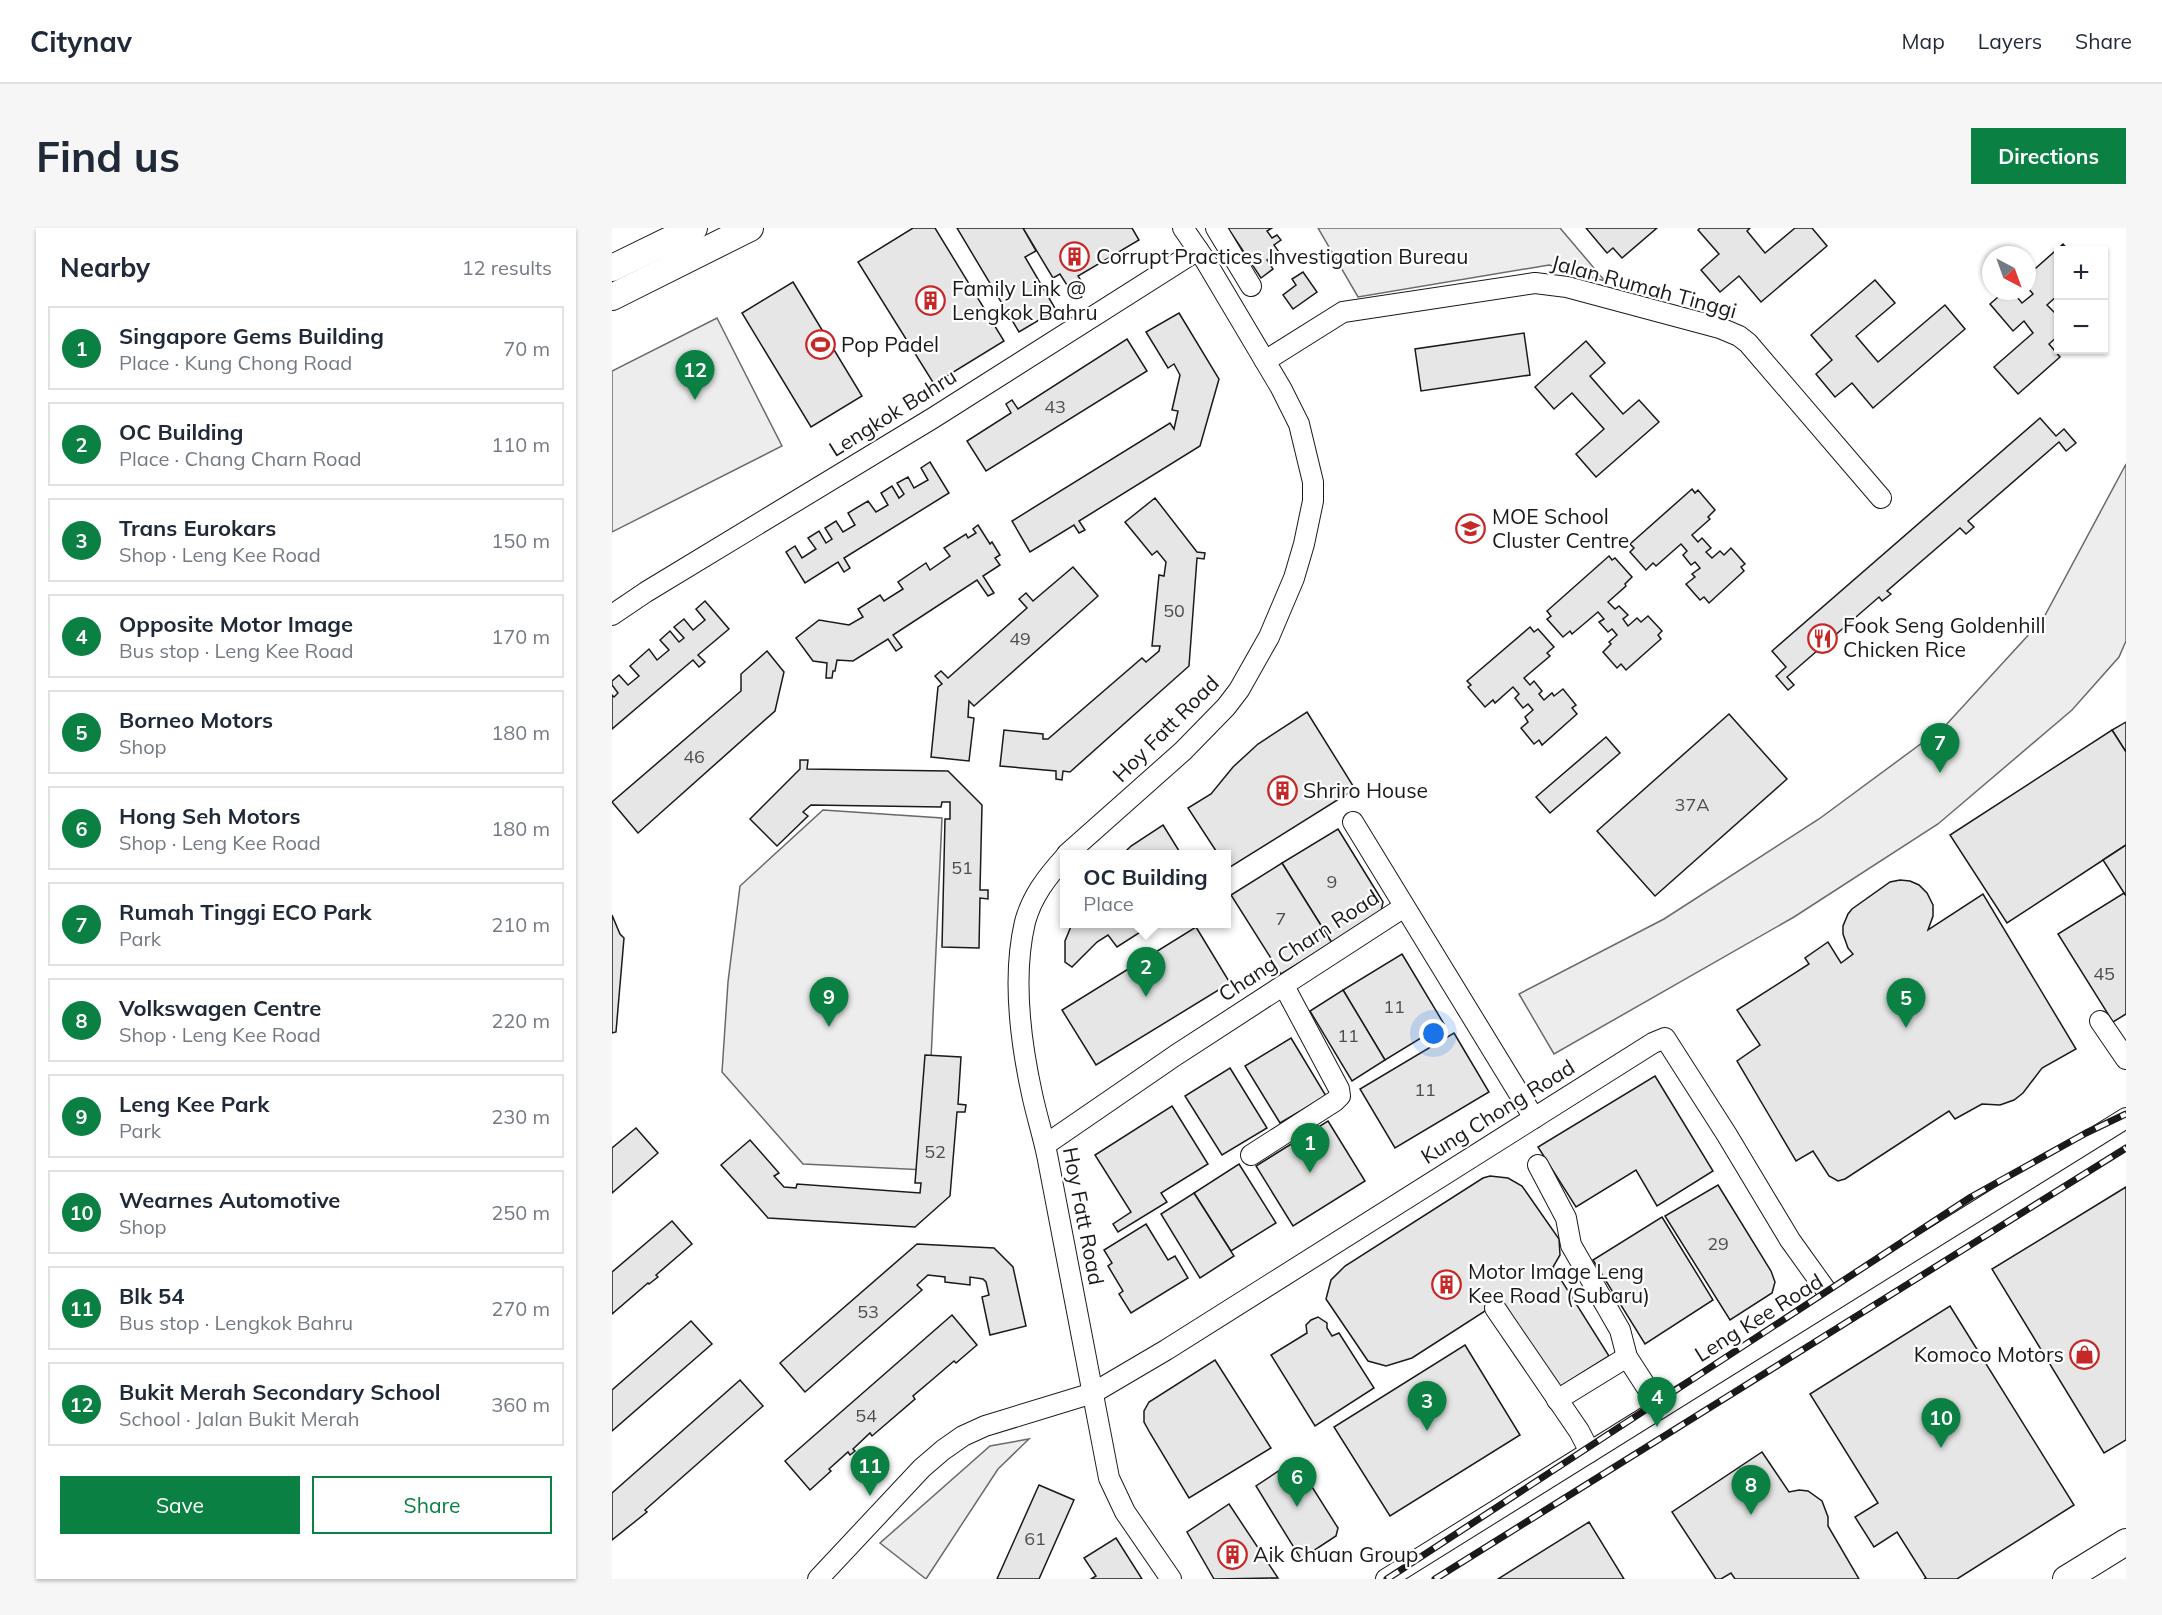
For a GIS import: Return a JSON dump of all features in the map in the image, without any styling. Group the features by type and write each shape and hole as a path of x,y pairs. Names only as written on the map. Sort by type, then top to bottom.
{"main road":[{"path":"612,268 693,228"},
{"path":"612,297 750,228"},
{"path":"2066,1579 2126,1542"}],"street":[{"name":"Hoy Fatt Road","path":"1073,850 1182,751 1226,707 1239,690 1260,654 1294,578 1313,501 1313,482 1299,424 1265,361 1183,228"},
{"path":"1216,228 1251,286"},
{"name":"Lengkok Bahru","path":"612,615 1198,250"},
{"name":"Jalan Rumah Tinggi","path":"1265,361 1343,312 1535,283 1567,287 1720,328 1739,336 1753,349 1881,498"},
{"path":"1353,822 1404,907"},
{"name":"Hoy Fatt Road","path":"1060,863 1033,899 1025,922 1019,993 1023,1051 1045,1145 1112,1485 1125,1512 1171,1579"},
{"name":"Chang Charn Road","path":"1045,1145 1404,907 1534,1118"},
{"path":"1251,1155 1340,1096 1339,1089 1284,986"},
{"path":"2100,1021 2119,1033 2126,1059"},
{"name":"Kung Chong Road","path":"1093,1393 1166,1350 1653,1043 1665,1038 1793,1246 1833,1300"},
{"name":"Leng Kee Road","path":"1386,1579 2126,1118"},
{"path":"1538,1165 1566,1218 1570,1245 1620,1329 1627,1357 1660,1408"},
{"path":"1495,1308 1579,1431 1590,1452"},
{"path":"1557,1400 1627,1357"},
{"path":"818,1579 922,1468 963,1436 985,1426 1093,1393"}],"shaded area":[{"path":"1318,228 1560,228 1605,281 1549,265 1358,297"},
{"path":"717,318 782,446 612,532 612,371"},
{"path":"2126,464 2126,641 2119,657 2072,710 1938,824 1794,917 1554,1054 1519,994 1664,919 1819,819 1945,726 2043,619"},
{"path":"823,810 942,818 926,1170 803,1164 722,1072 728,982 740,886"},
{"path":"1029,1439 998,1469 926,1579 880,1543 990,1446"}],"building":[{"name":"Family Link @ Lengkok Bahru","path":"913,228 935,228 1004,341 934,384 858,262"},
{"path":"957,228 1023,228 1036,251 1025,257 1056,310 1019,332"},
{"name":"Corrupt Practices Investigation Bureau","path":"1023,228 1132,228 1139,240 1078,276 1082,282 1070,290 1060,274 1053,278"},
{"path":"1228,228 1272,228 1267,231 1272,238 1277,235 1281,240 1274,245 1279,252 1267,260 1273,269 1261,278"},
{"path":"1586,228 1657,228 1622,258 1613,248 1607,253"},
{"path":"1700,228 1750,228 1747,231 1765,253 1795,228 1812,228 1827,246 1761,302 1739,276 1720,292 1701,270 1719,254 1698,230"},
{"path":"2054,252 2054,299 2047,305 2054,312 2054,340 2049,344 2054,350 2054,354 2060,357 2018,394 1994,367 2033,333 2024,321 2013,331 1990,304 1995,300 2020,300 2022,303 2026,300 2036,300 2036,268"},
{"path":"1303,272 1317,292 1293,309 1283,295 1296,285 1292,279"},
{"path":"1875,280 1895,303 1856,336 1878,362 1945,305 1965,329 1873,408 1852,383 1835,397 1816,374 1832,360 1811,335"},
{"path":"793,282 862,396 811,427 742,313"},
{"path":"1179,313 1219,379 1200,446 1079,521 1085,530 1079,533 1074,525 1030,552 1012,521 1170,423 1174,429 1178,411 1172,410 1180,375 1174,364 1168,368 1146,332"},
{"path":"1524,333 1530,375 1421,391 1415,349"},
{"path":"1127,339 1147,371 986,471 967,441 1011,413 1006,404 1012,400 1018,409"},
{"path":"1586,341 1605,363 1590,376 1623,414 1639,400 1659,422 1596,477 1576,454 1604,429 1572,393 1554,409 1535,387"},
{"path":"2040,418 2056,436 2064,429 2076,443 2066,451 2059,442 1968,521 1974,527 1966,534 1960,528 1887,591 1891,594 1882,601 1879,597 1787,677 1794,685 1788,690 1776,676 1786,667 1772,651"},
{"path":"930,462 949,493 844,558 850,568 844,572 838,562 805,583 786,552 795,546 802,558 816,549 808,538 819,531 826,543 832,539 825,528 836,521 843,532 855,525 848,513 868,501 876,512 888,505 881,493 892,486 899,498 904,494 897,483 908,477 914,488 928,480 921,468"},
{"path":"1692,489 1695,493 1698,490 1715,510 1708,517 1710,519 1692,535 1698,542 1702,538 1711,548 1706,552 1712,558 1720,551 1724,555 1731,548 1745,564 1741,567 1744,571 1709,603 1704,597 1700,600 1686,584 1695,577 1692,574 1700,568 1695,562 1691,565 1683,555 1687,551 1681,544 1656,566 1653,563 1646,570 1630,552 1634,548 1630,544"},
{"path":"1155,498 1197,552 1205,553 1204,559 1197,558 1189,666 1070,772 1063,771 1062,780 1056,779 1056,771 1000,766 1004,730 1043,734 1043,739 1048,739 1142,658 1146,662 1159,651 1160,646 1152,646 1159,575 1164,576 1166,562 1157,551 1152,555 1125,522"},
{"path":"978,525 1000,555 995,558 1000,565 983,576 994,593 988,596 977,580 893,635 902,647 896,651 888,639 853,661 837,660 832,678 826,678 827,663 813,661 796,638 819,620 849,625 863,617 858,609 880,595 884,601 903,589 898,582 926,563 930,570 950,556 944,548 966,534 968,538 976,533 973,529"},
{"path":"1609,556 1612,560 1615,558 1632,577 1625,584 1626,586 1608,602 1615,609 1619,606 1628,615 1623,619 1628,626 1637,618 1641,622 1648,616 1662,631 1658,635 1661,639 1626,670 1621,664 1617,668 1603,652 1617,635 1612,629 1608,632 1599,622 1604,619 1598,612 1572,634 1570,631 1563,637 1547,619 1551,616 1547,611"},
{"path":"1073,567 1098,596 974,706 969,701 968,717 974,718 969,761 931,757 938,687 942,684 935,676 941,671 948,678 1027,608 1019,599 1026,593 1033,601"},
{"path":"705,601 729,629 698,655 705,662 699,667 693,660 612,729 612,695 614,697 618,693 612,681 619,675 628,685 639,676 630,666 649,649 657,660 669,650 660,640 670,631 679,642 684,638 674,627 684,619 693,630 705,620 696,609"},
{"path":"1530,627 1534,632 1538,629 1554,647 1547,653 1550,656 1524,678 1530,685 1534,681 1542,691 1539,694 1544,700 1552,693 1554,696 1563,689 1576,705 1572,708 1577,714 1542,745 1539,740 1534,744 1521,728 1528,722 1525,717 1533,710 1528,704 1523,708 1515,698 1519,694 1513,687 1495,703 1493,700 1485,707 1468,687 1471,685 1467,681"},
{"path":"767,651 784,672 775,711 638,833 612,802 741,691 741,674"},
{"name":"Shriro House","path":"1307,712 1355,789 1231,866 1231,850 1215,850 1188,808 1211,794 1233,767 1258,744"},
{"path":"1729,714 1787,779 1655,896 1597,831"},
{"path":"2126,722 2126,752 2112,730"},
{"path":"2112,730 2126,752 2126,845 2007,923 1950,835"},
{"path":"1606,737 1620,753 1550,813 1536,797"},
{"path":"800,760 808,760 807,769 948,771 982,805 980,890 988,890 988,899 980,898 979,948 942,947 945,819 950,819 950,802 942,802 941,807 811,805 803,812 808,816 777,846 750,819 800,769"},
{"path":"1163,825 1179,850 1127,850"},
{"path":"1338,829 1383,902 1381,912 1332,943 1282,863"},
{"path":"2126,845 2126,896 2103,860"},
{"path":"1282,863 1332,943 1281,974 1231,895"},
{"path":"1900,880 1919,885 1927,893 1933,905 1933,916 1928,930 1983,894 2076,1049 2042,1068 2023,1093 2014,1100 2000,1105 1982,1104 1955,1119 1949,1111 1845,1179 1838,1181 1829,1176 1813,1151 1796,1161 1737,1061 1760,1045 1737,1010 1809,964 1805,958 1828,942 1841,963 1853,954 1843,934 1843,926 1848,914 1890,882"},
{"path":"2124,893 2126,896 2126,1014 2113,1022 2058,934"},
{"path":"612,915 624,938 616,1032 612,1033"},
{"path":"1070,928 1147,928 1117,947 1108,935 1097,942 1072,967 1065,962 1065,941"},
{"path":"1194,928 1197,928 1230,983 1096,1065 1062,1010"},
{"path":"1402,954 1444,1024 1385,1060 1343,990"},
{"path":"1343,990 1385,1060 1352,1081 1310,1011"},
{"path":"1454,1033 1489,1092 1395,1148 1360,1089"},
{"path":"1291,1038 1326,1096 1280,1123 1245,1066"},
{"path":"925,1055 961,1057 958,1104 966,1105 965,1112 957,1112 950,1196 915,1227 768,1218 721,1165 750,1140 779,1173 774,1176 784,1187 796,1188 797,1184 920,1193 921,1183 915,1183"},
{"path":"1230,1068 1267,1128 1222,1155 1185,1096"},
{"path":"1655,1076 1713,1171 1657,1206 1636,1170 1576,1207 1538,1147"},
{"path":"1172,1106 1208,1164 1161,1193 1167,1202 1118,1232 1113,1224 1131,1212 1095,1155"},
{"path":"1328,1121 1365,1181 1293,1226 1256,1166"},
{"path":"636,1128 658,1153 612,1193 612,1148"},
{"path":"1239,1164 1276,1223 1231,1251 1194,1193"},
{"name":"Motor Image Leng Kee Road (Subaru)","path":"1490,1176 1508,1178 1522,1186 1559,1239 1560,1255 1553,1267 1609,1356 1558,1388 1502,1300 1412,1358 1386,1366 1368,1361 1326,1299 1331,1280 1345,1266 1483,1178"},
{"path":"1718,1185 1771,1271 1775,1282 1772,1293 1730,1320 1665,1216"},
{"name":"Komoco Motors","path":"2126,1187 2126,1440 2104,1453 1992,1269"},
{"path":"1194,1193 1234,1256 1200,1278 1161,1214"},
{"path":"1662,1217 1713,1300 1645,1344 1593,1260"},
{"path":"672,1221 692,1244 656,1275 658,1277 612,1314 612,1272"},
{"path":"1146,1224 1168,1260 1175,1256 1188,1278 1131,1313 1119,1294 1123,1291 1108,1266 1112,1263 1104,1250"},
{"path":"917,1244 994,1248 1013,1267 1026,1326 990,1335 982,1297 989,1295 983,1279 970,1277 970,1285 945,1282 945,1277 928,1275 917,1285 922,1290 805,1392 780,1363"},
{"path":"1950,1306 2074,1505 1957,1579 1924,1579 1926,1578 1897,1532 1874,1547 1855,1517 1878,1503 1810,1394"},
{"path":"952,1315 977,1345 956,1363 954,1361 913,1396 915,1399 872,1436 870,1433 853,1449 855,1451 850,1455 848,1452 810,1490 785,1461"},
{"path":"1318,1317 1327,1323 1332,1336 1339,1333 1374,1388 1315,1426 1271,1355 1307,1333 1306,1325"},
{"path":"691,1321 712,1344 612,1431 612,1390"},
{"path":"1465,1345 1520,1435 1390,1516 1334,1427"},
{"path":"1215,1360 1271,1448 1189,1498 1144,1422 1144,1411 1149,1402"},
{"path":"740,1380 763,1406 645,1510 647,1512 612,1540 612,1493"},
{"path":"1762,1452 1789,1492 1808,1491 1822,1501 1828,1517 1828,1526 1859,1579 1735,1579 1731,1573 1721,1579 1716,1579 1672,1512"},
{"path":"1295,1460 1338,1528 1336,1536 1301,1559 1256,1486"},
{"path":"1039,1485 1074,1500 1039,1579 997,1579"},
{"name":"Aik Chuan Group","path":"1229,1504 1278,1578 1214,1579 1187,1532"},
{"path":"1589,1522 1624,1579 1498,1579"},
{"path":"1116,1538 1142,1579 1091,1579 1096,1576 1084,1558"}],"railway":[{"path":"1387,1579 1971,1197 2086,1133 2126,1114"},
{"path":"1435,1579 2126,1148"}],"place":[{"name":"Corrupt Practices Investigation Bureau","path":"1075,257"},
{"name":"Family Link @ Lengkok Bahru","path":"931,301"},
{"name":"Pop Padel","path":"820,345"},
{"name":"Bukit Merah Secondary School","path":"695,400"},
{"name":"MOE School Cluster Centre","path":"1471,529"},
{"name":"Fook Seng Goldenhill Chicken Rice","path":"1822,638"},
{"name":"Rumah Tinggi ECO Park","path":"1940,773"},
{"name":"Shriro House","path":"1282,791"},
{"name":"OC Building","path":"1146,997"},
{"name":"Leng Kee Park","path":"829,1027"},
{"name":"Borneo Motors","path":"1906,1028"},
{"name":"Singapore Gems Building","path":"1310,1173"},
{"name":"Motor Image Leng Kee Road (Subaru)","path":"1447,1284"},
{"name":"Komoco Motors","path":"2085,1355"},
{"name":"Opposite Motor Image","path":"1657,1427"},
{"name":"Trans Eurokars","path":"1427,1431"},
{"name":"Wearnes Automotive","path":"1941,1448"},
{"name":"Blk 54","path":"870,1496"},
{"name":"Hong Seh Motors","path":"1297,1507"},
{"name":"Volkswagen Centre","path":"1751,1515"},
{"name":"Aik Chuan Group","path":"1232,1555"}]}
